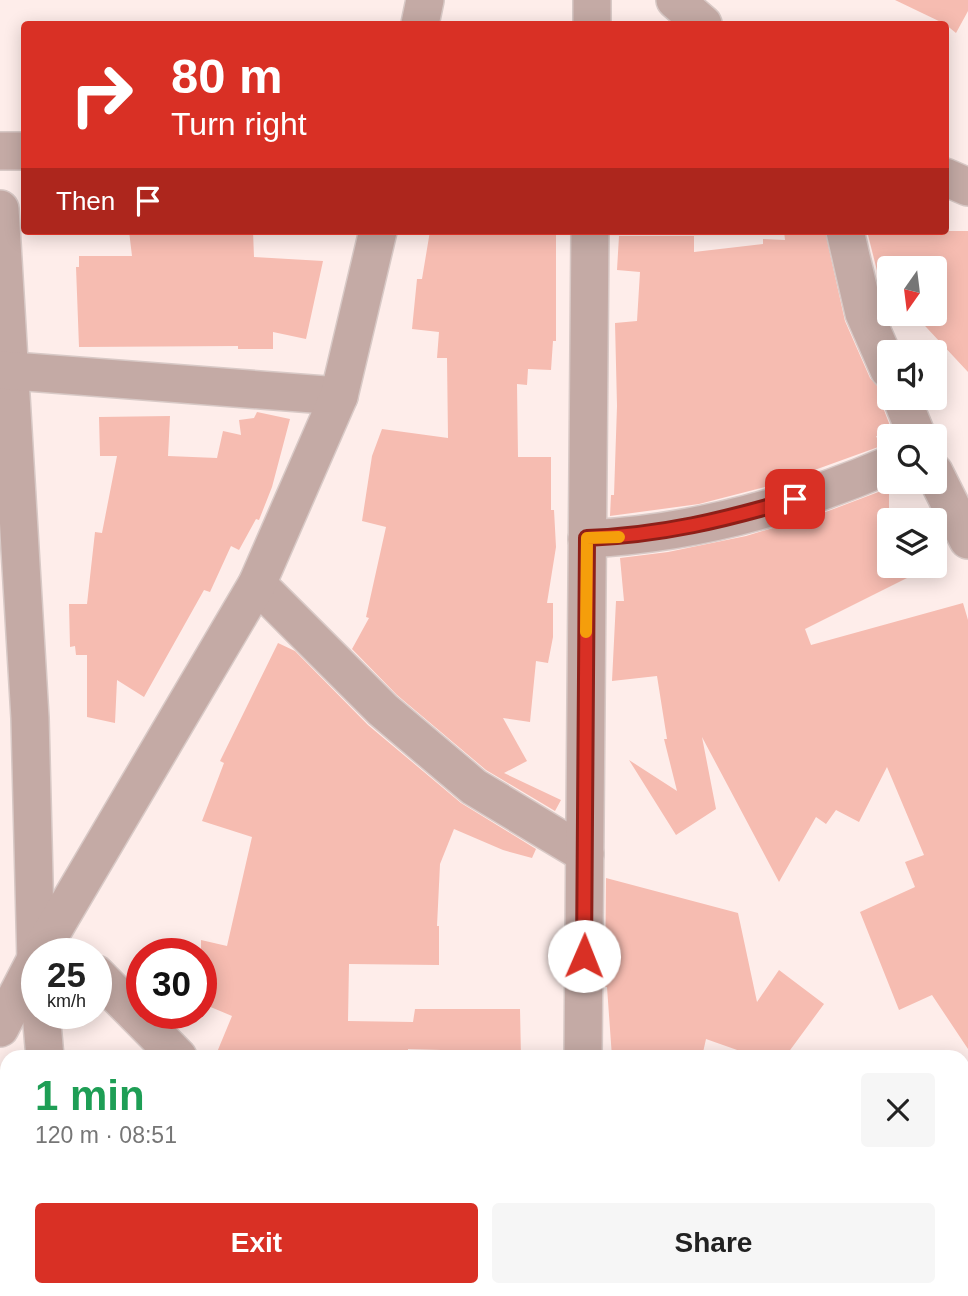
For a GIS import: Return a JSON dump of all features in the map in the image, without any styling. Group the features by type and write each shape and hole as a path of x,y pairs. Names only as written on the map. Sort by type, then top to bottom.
{"street":[{"path":"421,21 425,0"},
{"path":"592,0 592,21"},
{"path":"675,0 700,21"},
{"path":"0,150 21,150"},
{"path":"949,179 968,187"},
{"path":"0,209 15,717 46,938"},
{"path":"55,938 257,584 339,396 376,235"},
{"path":"583,1050 590,235"},
{"path":"846,235 864,313 877,343"},
{"path":"5,370 339,396"},
{"path":"587,538 638,536 689,528 847,483 877,470"},
{"path":"945,494 968,540"},
{"path":"257,584 383,710 474,787 585,854"},
{"path":"112,990 171,1050"},
{"path":"0,1028 21,994"},
{"path":"43,1029 45,1050"}],"building":[{"path":"895,0 968,0 968,11 956,33 949,27 949,21 939,21"},
{"path":"949,231 968,231 968,372 947,349 947,340 938,340 925,326 947,326 947,256 877,256 877,271 868,235 949,235"},
{"path":"129,235 253,235 254,257 323,261 306,339 273,332 273,349 238,349 238,346 79,347 76,267 79,267 79,256 132,256"},
{"path":"429,235 556,235 556,341 553,341 551,370 528,369 527,385 517,384 518,457 551,457 551,510 554,510 556,547 547,603 553,603 553,637 548,663 536,661 530,722 503,718 527,761 504,773 561,800 555,811 486,770 397,695 352,649 369,618 366,617 386,527 362,521 372,456 382,429 448,438 447,358 437,358 439,332 412,329 417,279 422,279"},
{"path":"784,235 826,235 845,321 870,378 877,386 877,410 884,410 889,424 877,424 877,447 773,485 699,504 610,516 611,495 614,495 617,406 615,323 637,321 640,272 617,270 619,236 694,236 694,252 763,244 763,239 785,240"},
{"path":"257,412 290,419 272,487 259,520 256,519 239,550 231,546 210,592 204,590 144,697 117,680 115,723 87,717 87,655 76,655 75,646 70,647 69,604 87,604 95,532 102,533 117,456 100,456 99,417 170,416 168,456 217,458 223,431 241,435 239,420 254,418"},
{"path":"877,493 889,494 889,508 877,508 877,578 907,578 805,629 811,645 963,603 968,620 968,1049 932,995 899,1010 860,912 915,887 905,862 924,855 887,767 859,822 836,810 826,824 816,817 779,882 702,737 716,809 676,835 629,760 677,791 664,739 667,739 657,676 612,681 616,601 624,601 620,558 668,552 746,536 823,513"},
{"path":"278,643 295,651 368,725 461,803 536,849 532,858 503,850 454,829 440,864 437,926 439,965 349,964 348,1021 413,1022 415,1009 520,1009 521,1050 218,1050 232,1016 217,1010 217,944 227,946 252,837 202,821 224,763 220,761"},
{"path":"606,878 738,913 757,1002 779,970 824,1004 790,1050 737,1050 706,1039 704,1050 612,1050 605,987"}],"slow traffic":[{"path":"586,632 587,538 619,537"}],"route":[{"path":"584,956 587,538 638,536 689,528 795,499"}]}
